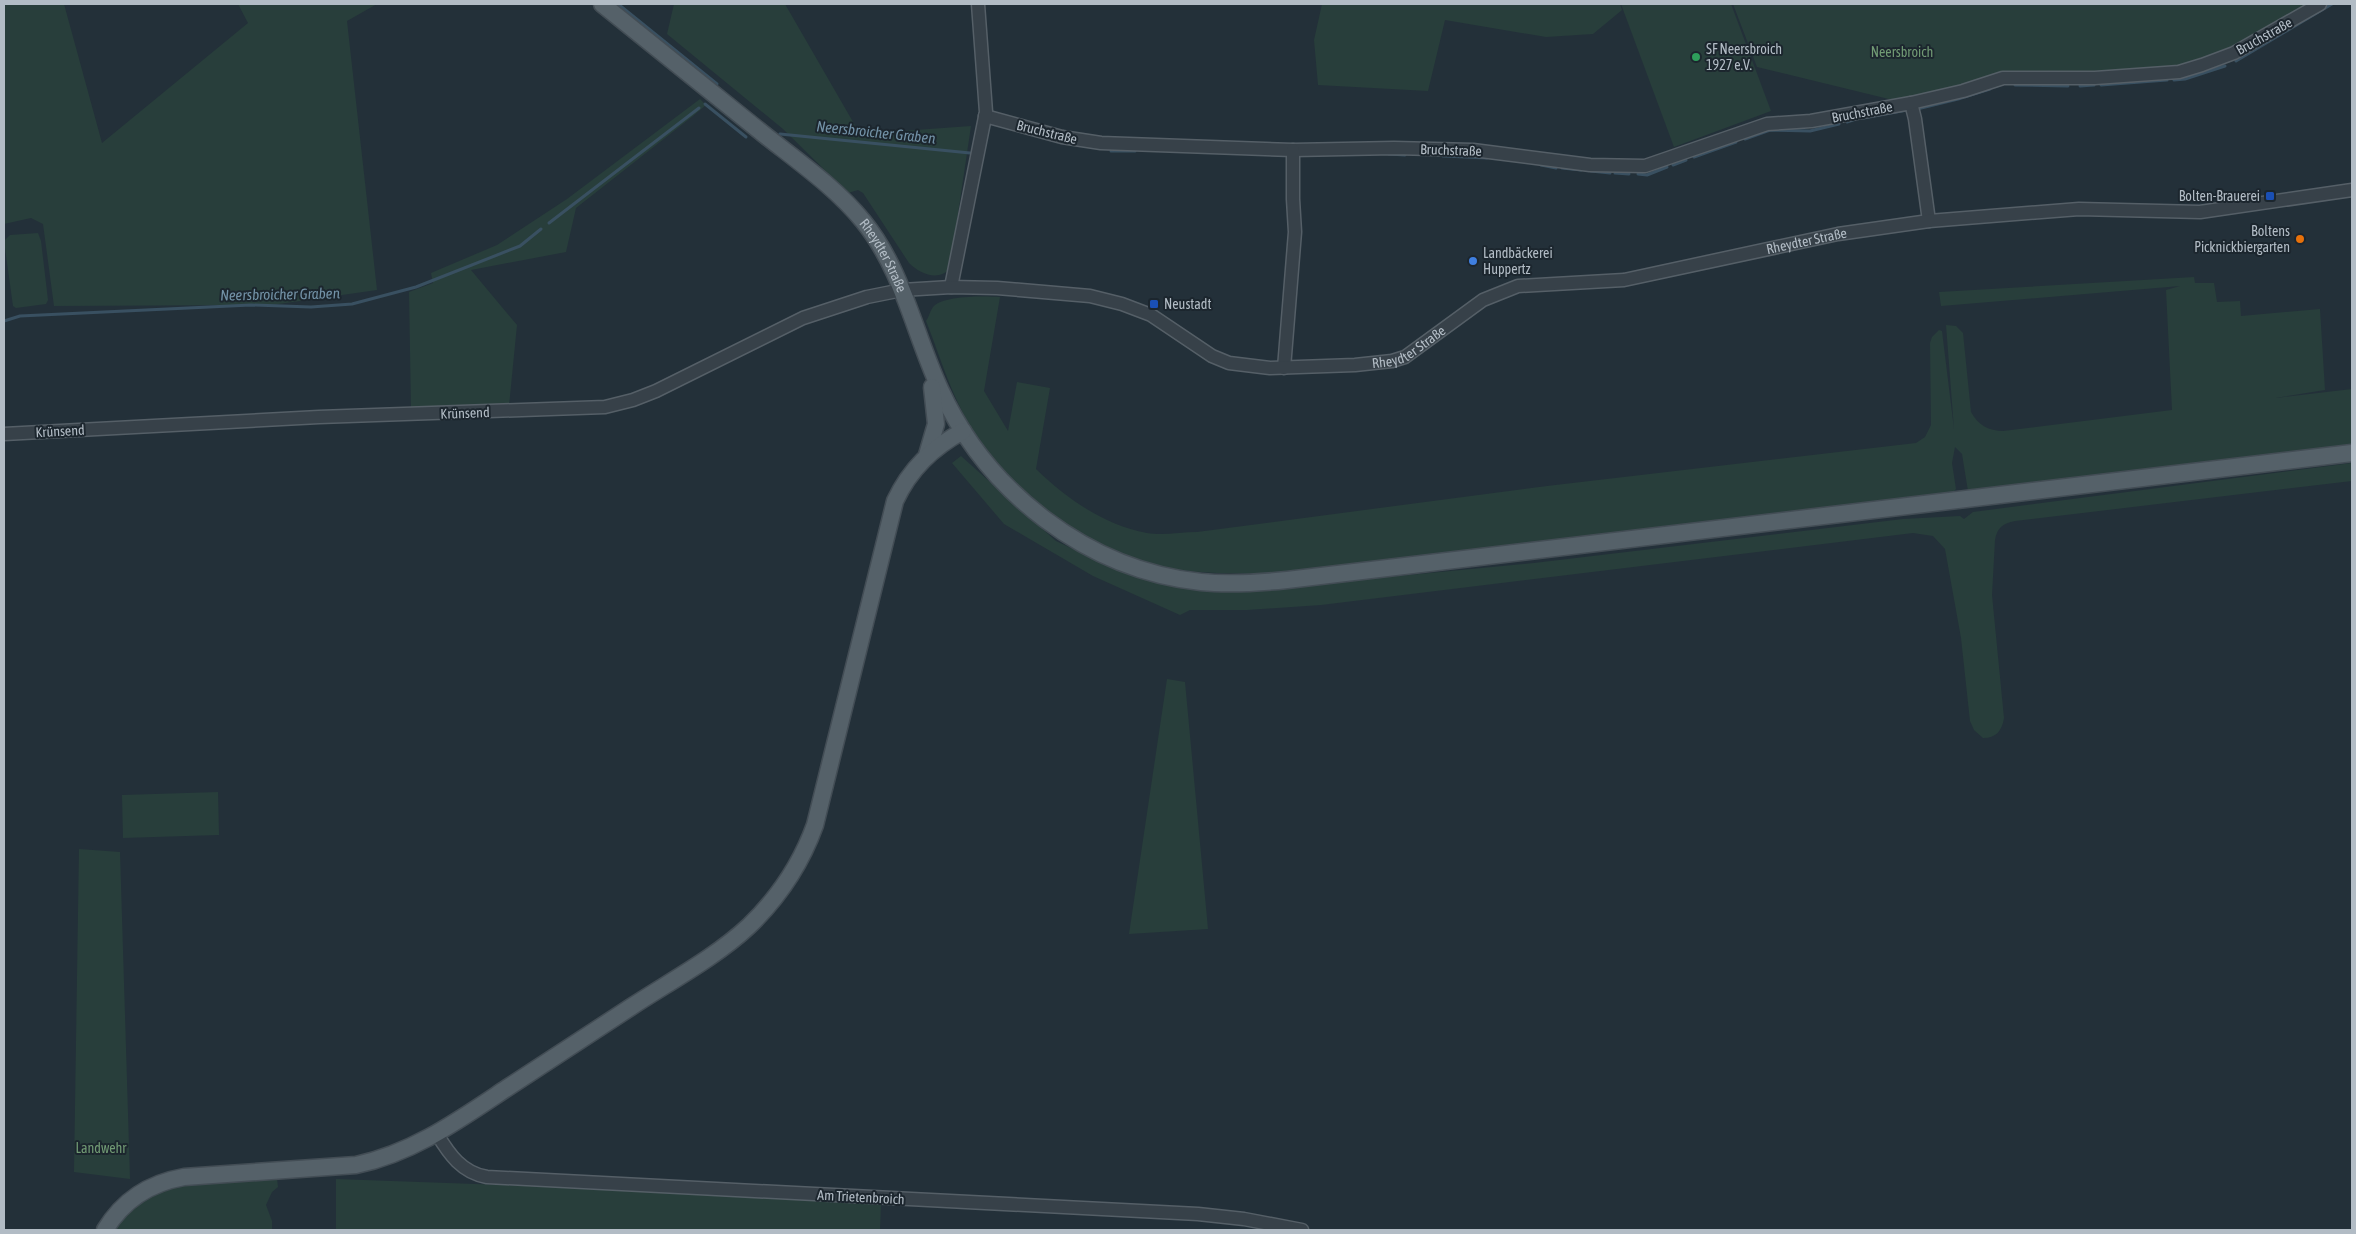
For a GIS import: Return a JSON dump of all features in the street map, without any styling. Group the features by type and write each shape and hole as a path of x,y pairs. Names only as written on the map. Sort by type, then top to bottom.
{"main road":[{"name":"Rheydter Straße","path":"602,4 844,201 879,242 902,290"},
{"path":"902,290 927,360 944,399 963,431 1008,488 1042,517 1070,537 1103,554 1142,570 1184,579 1218,583 1287,580 2352,453"},
{"path":"927,360 936,418 927,455"},
{"path":"106,1230 115,1216 130,1200 144,1190 168,1180 184,1177 356,1165 401,1152 437,1134 730,942 758,917 784,886 808,843 821,803 892,509 904,484 927,455 963,431"}],"street":[{"path":"951,287 985,116 978,4"},
{"name":"Bruchstraße","path":"985,116 1091,142 1293,150 1394,148 1473,150 1590,165 1627,167 1656,163 1767,124 1811,121 1911,103 2003,78 2070,79 2179,72 2239,50 2320,4"},
{"name":"Bruchstraße","path":"1911,103 1915,119 1929,221"},
{"path":"1284,368 1295,232 1293,150"},
{"name":"Rheydter Straße","path":"902,290 951,287 1060,292 1104,299 1152,315 1218,359 1245,366 1284,368 1355,365 1398,360 1410,354 1483,300 1518,286 1624,280 1838,234 1929,221 2079,210 2188,212 2248,206 2352,190"},
{"name":"Krünsend","path":"4,434 319,418 605,407 633,400 656,391 803,318 867,298 902,290"},
{"name":"Am Trietenbroich","path":"437,1134 456,1161 472,1172 487,1177 1198,1214 1244,1219 1302,1230"}],"green space":[{"path":"4,4 64,4 102,143 248,23 238,4 377,4 347,21 377,290 272,305 54,306 43,224 31,218 4,224"},
{"path":"674,4 785,4 860,134 971,126 950,268 940,275 930,275 913,267 863,193 858,190 848,193 783,129 667,34"},
{"path":"1322,4 1620,4 1622,10 1593,34 1546,37 1445,20 1428,91 1318,85 1314,40"},
{"name":"SF Neersbroich 1927 e.V.","path":"1621,4 1731,4 1771,111 1674,147"},
{"name":"Neersbroich","path":"1733,4 2313,4 2226,54 2183,69 2092,76 2006,75 1901,102 1757,67"},
{"path":"700,99 706,105 576,208 566,252 471,270 517,325 509,406 411,409 409,292 433,283 431,273 497,245 567,199"},
{"path":"38,233 41,241 48,300 46,304 16,308 13,306 4,241 10,235"},
{"path":"2194,277 2195,283 2214,283 2217,302 2240,301 2241,316 2320,309 2325,390 2276,398 2352,389 2352,445 1968,491 1962,454 1955,447 1952,463 1956,489 1953,492 1275,574 1211,573 1163,567 1118,553 1089,539 1062,522 1036,503 1012,480 991,456 973,430 953,393 926,321 933,307 946,300 965,297 1000,297 984,391 1008,431 1017,382 1050,388 1036,469 1060,491 1101,517 1131,529 1153,534 1166,534 1197,532 1547,486 1916,443 1925,437 1931,425 1930,343 1932,337 1939,330 1942,331 1954,429 1946,325 1956,326 1963,333 1971,412 1981,424 1993,430 2003,431 2172,410 2166,290 2180,286 1941,306 1939,292"},
{"path":"961,456 1056,541 1116,569 1204,591 1325,583 1534,563 1903,519 1960,516 1964,519 1973,512 2352,463 2352,481 2015,521 2004,525 1997,532 1995,540 1992,595 2004,718 1998,733 1991,737 1983,738 1974,730 1970,721 1961,638 1945,549 1933,536 1913,533 1321,605 1247,610 1190,610 1180,615 1093,576 1004,524 952,463"},
{"path":"1167,679 1185,682 1208,929 1129,934"},
{"path":"218,792 219,835 123,838 122,795"},
{"name":"Landwehr","path":"79,849 120,852 130,1179 74,1172"},
{"path":"276,1171 278,1187 272,1192 266,1205 272,1221 272,1230 105,1230 144,1190"},
{"path":"336,1179 613,1189 881,1203 880,1230 336,1230"}],"waterway":[{"path":"618,4 717,84"},
{"name":"Neersbroicher Graben","path":"2236,61 2332,4"},
{"name":"Neersbroicher Graben","path":"2174,80 2185,79 2225,66"},
{"name":"Neersbroicher Graben","path":"2101,85 2167,80"},
{"name":"Neersbroicher Graben","path":"2015,85 2068,86"},
{"name":"Neersbroicher Graben","path":"2080,86 2094,85"},
{"name":"Neersbroicher Graben","path":"1917,109 1990,89"},
{"name":"Neersbroicher Graben","path":"705,104 746,137"},
{"name":"Neersbroicher Graben","path":"549,223 699,108"},
{"name":"Neersbroicher Graben","path":"1864,118 1907,110"},
{"name":"Neersbroicher Graben","path":"1847,122 1856,119"},
{"name":"Neersbroicher Graben","path":"1745,139 1770,130 1810,131 1839,124"},
{"name":"Neersbroicher Graben","path":"780,134 970,153"},
{"name":"Neersbroicher Graben","path":"1694,157 1736,142"},
{"path":"1111,151 1135,151"},
{"name":"Neersbroicher Graben","path":"1389,154 1405,155"},
{"name":"Neersbroicher Graben","path":"1443,156 1487,158"},
{"name":"Neersbroicher Graben","path":"1673,165 1686,160"},
{"name":"Neersbroicher Graben","path":"1541,165 1556,168"},
{"name":"Neersbroicher Graben","path":"1638,174 1647,175 1667,167"},
{"name":"Neersbroicher Graben","path":"1562,168 1581,170"},
{"name":"Neersbroicher Graben","path":"1591,171 1610,173"},
{"name":"Neersbroicher Graben","path":"1615,173 1629,174"},
{"name":"Neersbroicher Graben","path":"4,321 20,316 251,305 311,307 352,304 416,287 520,246 541,229"}],"place":[{"name":"SF Neersbroich 1927 e.V.","path":"1696,57"},
{"name":"Bolten-Brauerei","path":"2270,196"},
{"name":"Boltens Picknickbiergarten","path":"2300,239"},
{"name":"Landbäckerei Huppertz","path":"1473,261"},
{"name":"Neustadt","path":"1154,304"}]}
